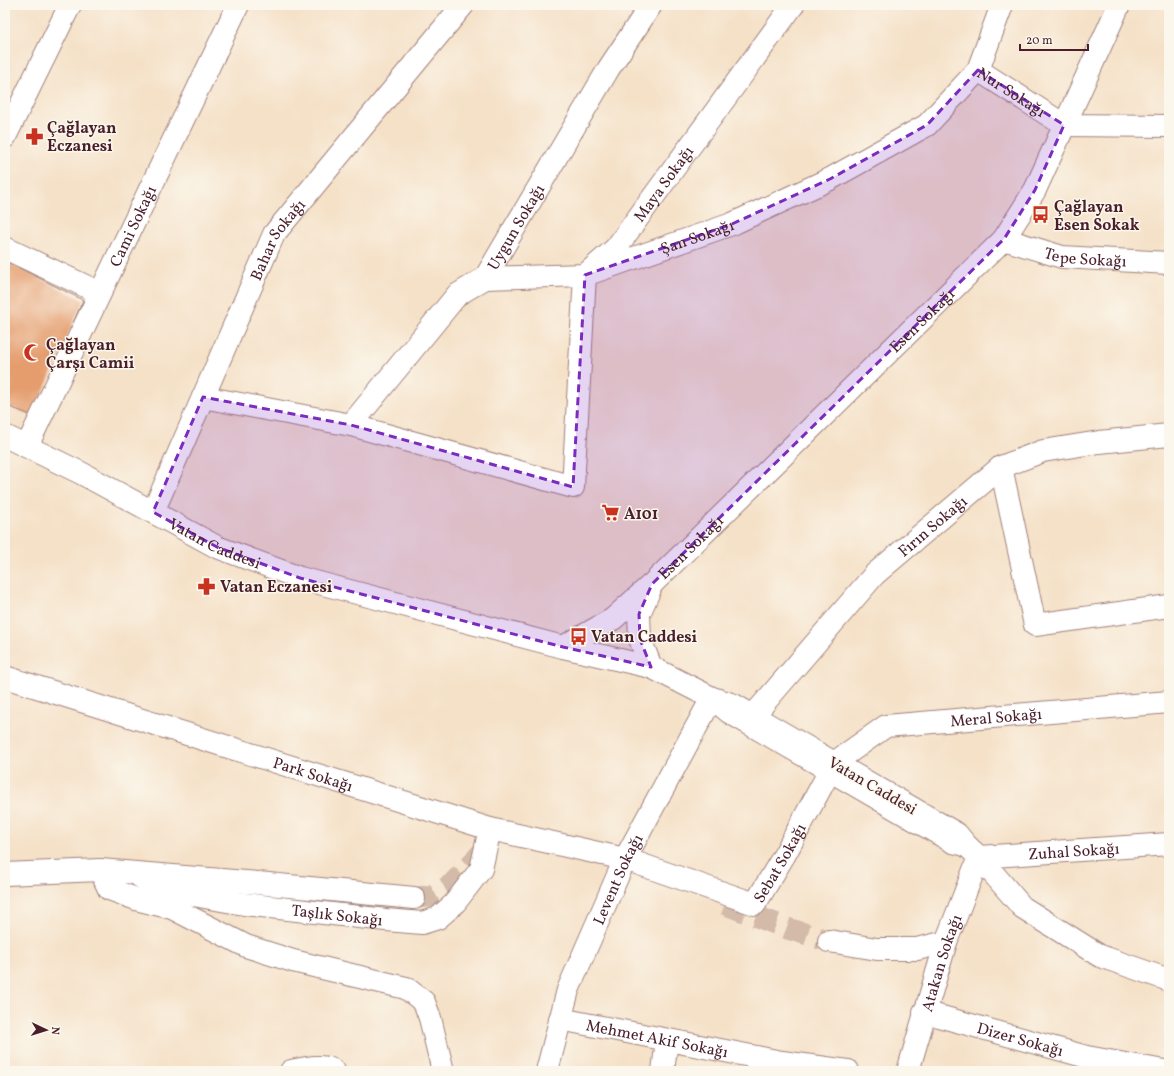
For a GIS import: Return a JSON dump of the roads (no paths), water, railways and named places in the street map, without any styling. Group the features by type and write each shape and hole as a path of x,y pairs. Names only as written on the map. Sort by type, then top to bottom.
{"street":[{"path":"5,137 70,5"},
{"name":"Cami Sokağı","path":"27,446 238,5"},
{"name":"Bahar Sokağı","path":"153,512 274,234 463,5"},
{"name":"Uygun Sokağı","path":"351,425 457,295 485,278 609,68 651,5"},
{"name":"Maya Sokağı","path":"585,275 616,248 793,5"},
{"name":"Nur Sokağı","path":"1002,5 978,70 1064,125"},
{"name":"Esen Sokağı","path":"563,647 613,619 652,584 1004,239 1035,190 1119,5"},
{"name":"Şan Sokağı","path":"585,275 732,224 830,179 927,125 978,70"},
{"path":"1064,125 1169,126"},
{"name":"Tepe Sokağı","path":"1004,239 1062,256 1169,263"},
{"path":"5,248 100,293"},
{"path":"203,398 351,425 573,487 585,275 485,278"},
{"name":"Fırın Sokağı","path":"753,716 876,574 1001,467 1043,451 1099,442 1169,435"},
{"name":"Vatan Caddesi","path":"5,436 81,473 217,547 300,578 563,647 651,667 712,698 734,705 831,766"},
{"path":"1001,467 1034,625 1169,606"},
{"name":"Esen Sokağı","path":"651,667 640,639 639,614 652,584"},
{"name":"Park Sokağı","path":"5,677 490,829 625,859"},
{"name":"Vatan Caddesi","path":"712,698 729,712 957,834 1022,907 1100,956 1169,980"},
{"name":"Levent Sokağı","path":"547,1071 568,990 625,859 712,698"},
{"name":"Meral Sokağı","path":"831,766 886,726 1169,702"},
{"name":"Sebat Sokağı","path":"625,859 755,904 785,854 831,766"},
{"name":"Taşlık Sokağı","path":"134,873 160,889 244,904 422,923 438,918 454,904 481,869 490,829"},
{"name":"Zuhal Sokağı","path":"973,851 1169,844"},
{"name":"Atakan Sokağı","path":"908,1071 924,1012 973,851"},
{"path":"100,870 109,889 136,899 172,908 246,946 293,961 406,988 424,1002 430,1018 443,1071"},
{"name":"Taşlık Sokağı","path":"5,874 100,870 414,898"},
{"path":"829,941 877,949 917,949 946,942"},
{"name":"Dizer Sokağı","path":"924,1012 1087,1057 1164,1071"},
{"name":"Mehmet Akif Sokağı","path":"560,1019 667,1040 782,1066 848,1071"},
{"path":"663,1071 667,1040"},
{"path":"291,1071 307,1068 330,1068 334,1071"}],"tunnel":[{"path":"414,898 431,896 451,885 486,848"},
{"path":"725,904 789,929 829,941"}],"place":[{"name":"Çağlayan Eczanesi","path":"34,136"},
{"name":"Çağlayan Esen Sokak","path":"1041,215"},
{"name":"Çağlayan Çarşı Camii","path":"33,353"},
{"name":"A101","path":"611,513"},
{"name":"Vatan Eczanesi","path":"207,586"},
{"name":"Vatan Caddesi","path":"578,636"}]}
